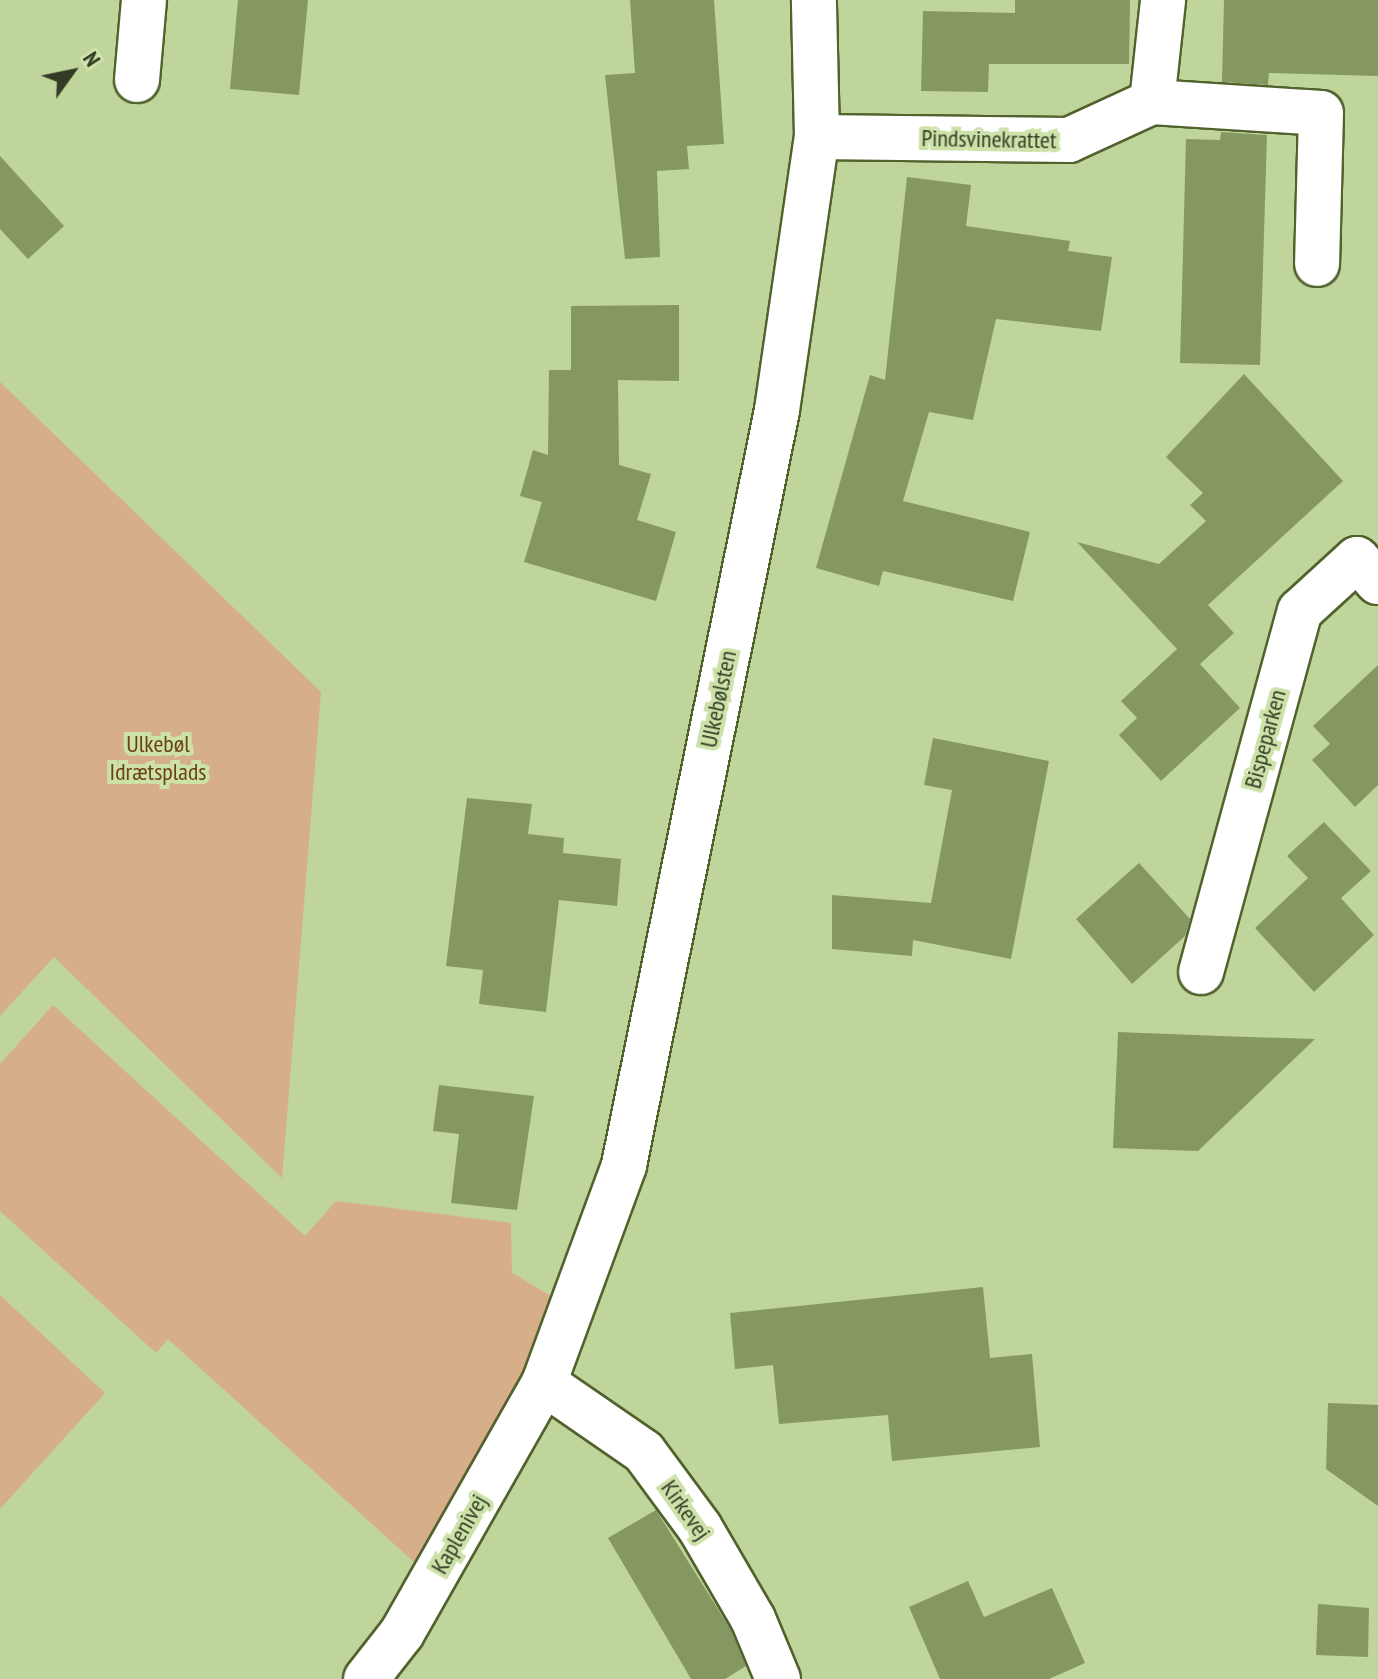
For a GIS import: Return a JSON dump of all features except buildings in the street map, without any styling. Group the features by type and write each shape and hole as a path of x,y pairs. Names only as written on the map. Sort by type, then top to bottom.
{"street":[{"path":"137,80 144,0"},
{"name":"Ulkebølsten","path":"544,1383 624,1165 777,410 817,137 814,0"},
{"path":"1152,102 1163,0"},
{"name":"Pindsvinekrattet","path":"817,137 1069,140 1152,102 1321,113 1317,264"},
{"name":"Bispeparken","path":"1201,972 1300,611 1357,559 1378,582"},
{"name":"Kaplenivej","path":"366,1679 402,1633 544,1383"},
{"name":"Kirkevej","path":"544,1383 644,1452 708,1541 778,1679"}],"green space":[{"name":"Ulkebøl Idrætsplads","path":"0,382 321,692 282,1178 54,957 0,1016"},
{"path":"53,1005 305,1236 336,1201 511,1223 512,1273 551,1296 522,1375 415,1563 168,1339 156,1353 0,1211 0,1064"},
{"path":"0,1295 105,1393 0,1509"}]}
